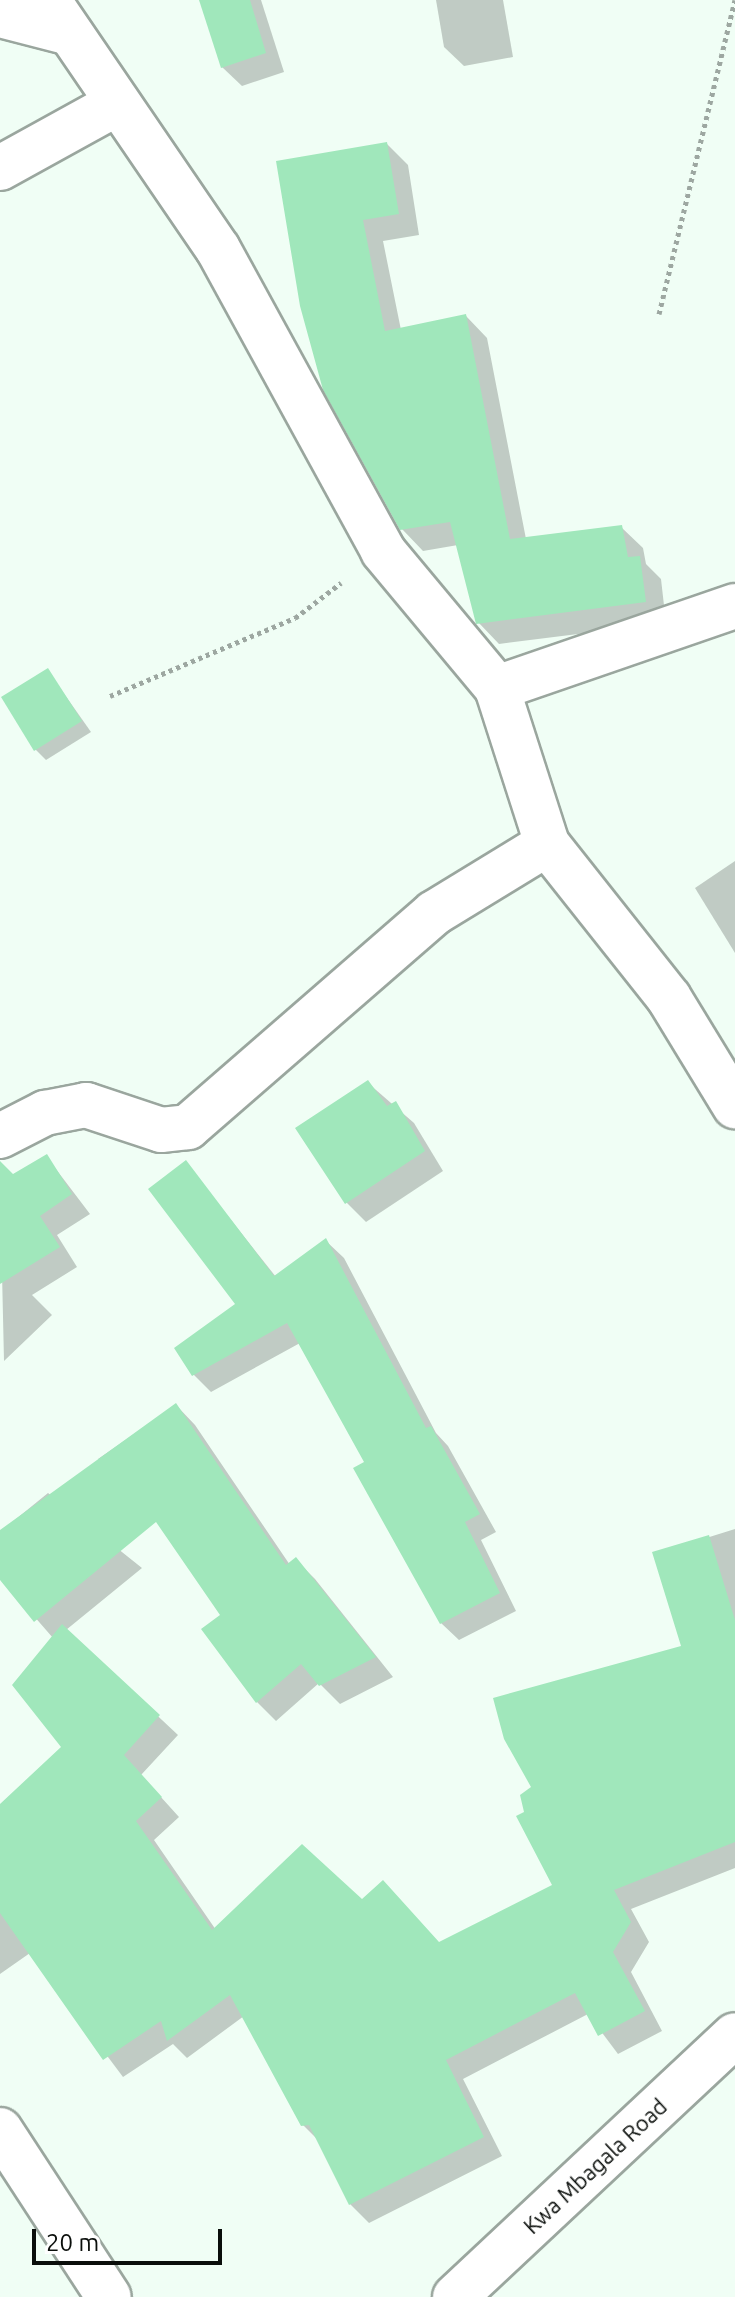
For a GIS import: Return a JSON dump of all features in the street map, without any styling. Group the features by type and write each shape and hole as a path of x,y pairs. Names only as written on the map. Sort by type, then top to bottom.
{"street":[{"path":"0,15 57,16 218,249 383,551 497,688 547,844 669,998 735,1106"},
{"path":"0,168 116,104"},
{"path":"497,688 735,606"},
{"path":"0,1136 45,1113 86,1105 161,1130 188,1127 434,913 547,844"},
{"name":"Kwa Mbagala Road","path":"455,2297 735,2035"},
{"path":"0,2130 109,2297"}],"path":[{"path":"659,314 735,0"},
{"path":"110,696 295,618 383,551"}],"building":[{"path":"199,0 250,0 266,53 221,68"},
{"path":"387,142 399,214 363,220 385,331 466,314 510,539 622,525 628,557 640,556 646,602 476,624 450,522 400,530 323,390 300,306 276,161"},
{"path":"48,668 82,721 34,751 1,697"},
{"path":"368,1080 387,1106 396,1101 425,1151 345,1204 295,1128"},
{"path":"47,1154 72,1194 40,1216 60,1247 0,1284 0,1161 13,1174"},
{"path":"186,1160 274,1276 326,1238 426,1428 431,1426 480,1514 465,1522 500,1593 440,1624 353,1468 364,1462 287,1323 192,1376 174,1348 235,1304 148,1189"},
{"path":"176,1403 286,1565 296,1557 376,1657 319,1686 301,1664 256,1703 201,1629 220,1615 156,1522 34,1622 0,1580 0,1530"},
{"path":"709,1535 735,1620 735,1842 614,1890 631,1922 613,1952 645,2011 598,2036 575,1993 446,2060 484,2137 349,2205 309,2125 301,2126 230,1995 167,2041 161,2021 103,2060 0,1913 0,1804 61,1747 12,1685 62,1624 160,1715 124,1755 162,1797 136,1821 212,1930 302,1844 362,1899 383,1880 439,1942 552,1885 516,1816 524,1812 520,1795 531,1787 504,1739 493,1698 681,1646 652,1552"}]}
